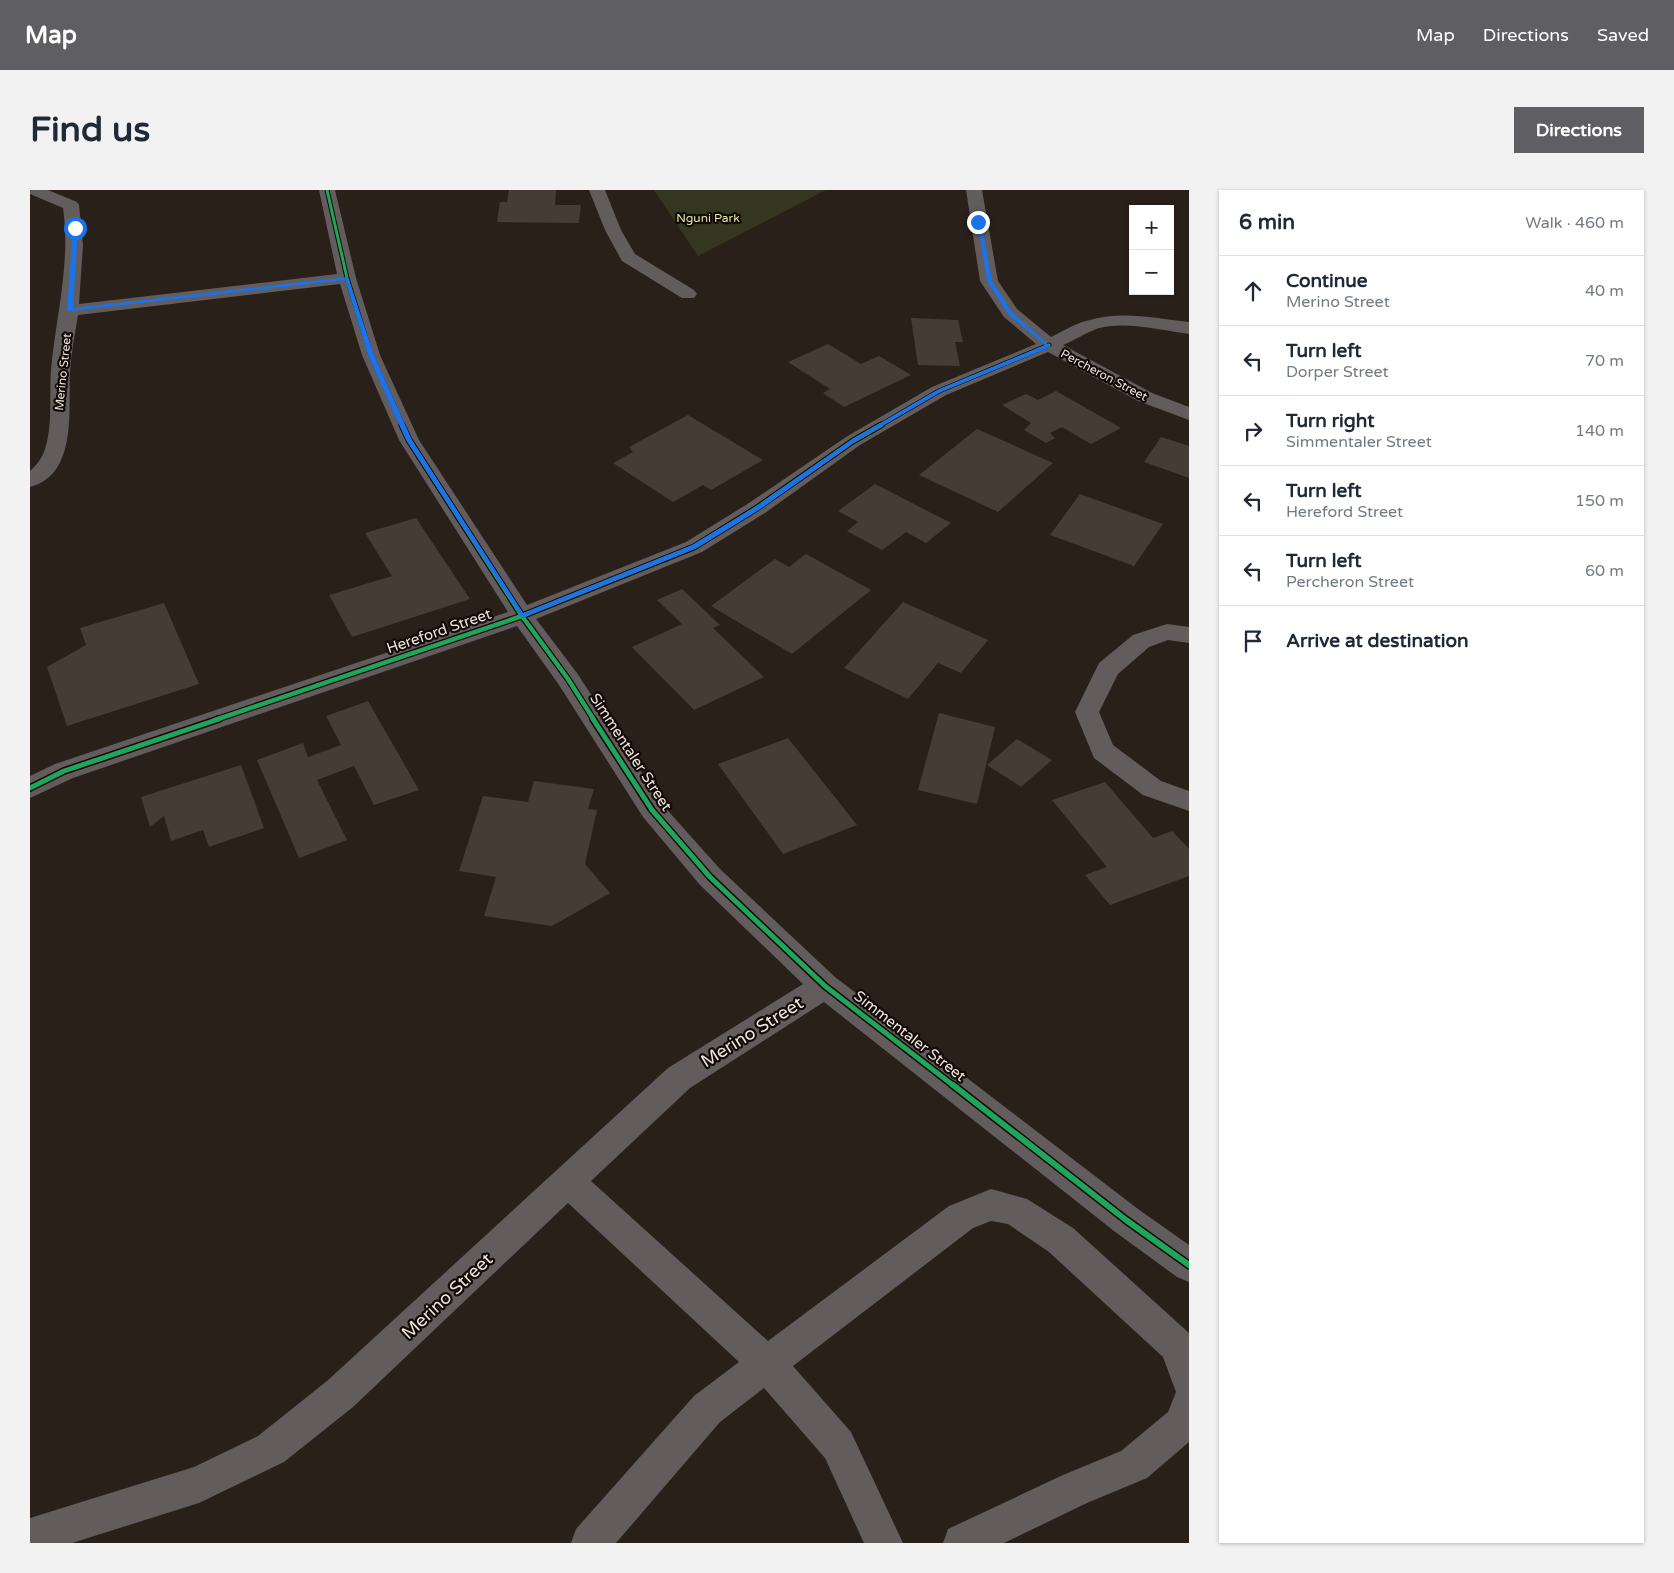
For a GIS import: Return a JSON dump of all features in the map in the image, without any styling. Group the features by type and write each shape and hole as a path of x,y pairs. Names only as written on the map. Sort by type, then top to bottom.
{"street":[{"name":"Merino Street","path":"30,481 51,459 58,435 61,369 70,310 75,228 71,205 34,190"},
{"name":"Simmentaler Street","path":"327,190 347,278 371,355 409,440 522,616 568,679 652,810 710,877 825,986 1126,1220 1189,1265"},
{"path":"597,190 613,230 628,257 688,294"},
{"name":"Percheron Street","path":"974,190 989,281 1010,313 1049,345 1145,397 1189,414"},
{"path":"70,310 347,278"},
{"name":"Hereford Street","path":"30,788 64,772 522,616 694,547 757,508 853,441 939,391 1049,345 1090,325 1107,321 1145,322 1189,328"},
{"path":"1189,635 1167,632 1141,641 1108,670 1087,712 1103,751 1152,788 1189,801"},
{"name":"Merino Street","path":"30,1538 199,1484 271,1449 340,1394 679,1078 825,986"},
{"path":"568,1182 766,1363 838,1445 884,1543"},
{"path":"590,1543 707,1409 961,1217 991,1204 1015,1210 1061,1240 1177,1346 1189,1380"},
{"path":"962,1543 1076,1488 1134,1465 1181,1425 1189,1405"}],"green space":[{"name":"Nguni Park","path":"654,190 826,190 698,256"}],"building":[{"path":"509,190 556,190 555,205 581,205 579,223 497,222 500,202 507,202"},
{"path":"911,318 958,320 963,342 955,342 960,366 918,365"},
{"path":"828,344 861,364 879,356 911,375 844,407 823,393 830,389 788,362"},
{"path":"1056,391 1121,428 1091,444 1062,427 1050,433 1055,438 1046,443 1024,430 1031,423 1002,405 1026,394 1038,400"},
{"path":"688,415 763,460 711,490 703,485 673,502 613,463 633,452 629,447"},
{"path":"977,429 1053,463 998,512 919,475"},
{"path":"1161,437 1189,446 1189,478 1144,462"},
{"path":"875,484 951,523 926,543 906,532 882,550 847,531 858,522 838,511"},
{"path":"1080,494 1163,524 1134,566 1050,535"},
{"path":"416,518 470,599 352,637 329,595 392,576 365,533"},
{"path":"806,554 871,590 792,654 711,606 775,559 789,567"},
{"path":"682,589 720,625 713,628 764,677 694,710 632,647 682,624 657,600"},
{"path":"903,602 988,640 961,673 938,663 908,699 844,668"},
{"path":"164,603 199,684 67,726 47,667 86,645 80,628"},
{"path":"368,701 419,790 374,805 354,766 317,780 347,840 299,858 257,760 303,743 308,757 341,745 326,716"},
{"path":"939,713 995,727 977,804 918,790"},
{"path":"788,738 857,825 783,854 718,764"},
{"path":"1017,739 1052,760 1021,787 987,765"},
{"path":"241,765 264,828 209,847 203,830 171,841 164,816 150,827 141,797"},
{"path":"534,781 594,789 588,809 597,810 585,864 610,893 552,926 484,916 496,877 459,871 483,796 528,802"},
{"path":"1105,782 1153,838 1172,831 1189,849 1189,876 1110,905 1085,875 1107,867 1052,800"}],"cycle path":[{"path":"327,190 347,278 371,355 409,440 522,616 568,679 652,810 710,877 825,986 1126,1220 1189,1265"},
{"path":"30,788 64,771 522,616 694,547 757,508 853,441 939,391 1049,345"}],"route":[{"path":"75,228 70,310 347,278 371,355 409,440 522,616 694,547 757,508 853,441 939,391 1049,345 1010,313 989,281 978,222"}]}
